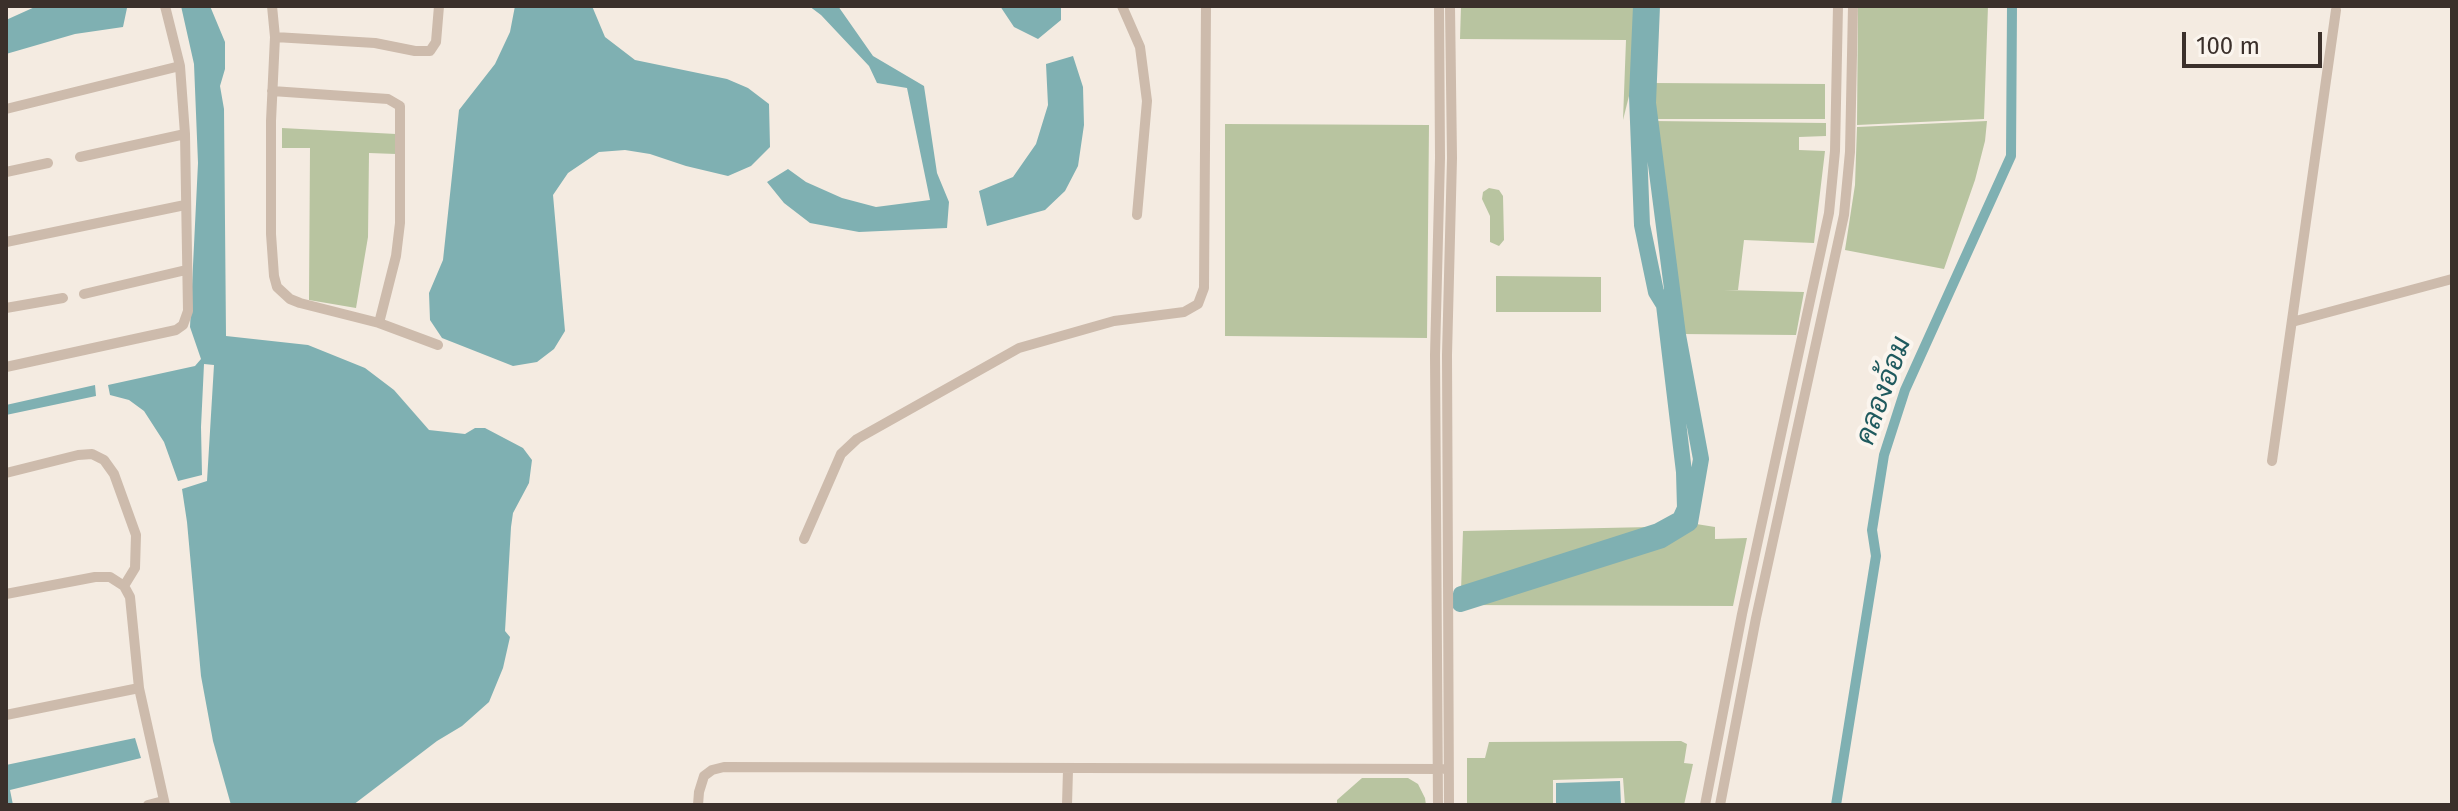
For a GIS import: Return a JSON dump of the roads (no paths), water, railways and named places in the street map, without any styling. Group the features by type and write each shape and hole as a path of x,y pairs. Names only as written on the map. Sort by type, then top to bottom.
{"street":[{"path":"6,367 176,330 183,325 188,311 185,134 180,66 165,6"},
{"path":"272,6 275,37 271,234 277,287 290,299 300,303 379,323 438,345"},
{"path":"275,37 375,43 430,51 436,42 439,6"},
{"path":"1122,6 1140,47 1147,101 1137,215"},
{"path":"804,539 841,454 857,439 1019,348 1114,321 1184,312 1198,304 1204,288 1206,6"},
{"path":"1439,6 1440,158 1435,355 1444,769 1449,805"},
{"path":"1438,805 1444,769 1447,355 1452,158 1450,6"},
{"path":"1705,805 1742,614 1829,213 1835,151 1838,6"},
{"path":"1720,805 1756,618 1844,215 1850,152 1853,6"},
{"path":"2272,461 2336,10"},
{"path":"6,109 180,66"},
{"path":"272,91 388,99 400,106 400,223 396,256 379,323"},
{"path":"80,157 185,134"},
{"path":"6,172 48,163"},
{"path":"6,242 185,205"},
{"path":"84,294 186,270"},
{"path":"2292,322 2452,279"},
{"path":"6,308 63,298"},
{"path":"6,473 78,455 92,454 104,460 114,474 136,535 135,568 124,586"},
{"path":"6,594 95,577 110,577 124,586 130,597 139,688 164,803 148,805"},
{"path":"6,715 139,688"},
{"path":"698,805 704,776 724,767 1444,769"},
{"path":"1067,805 1068,770"}],"water":[{"path":"37,6 127,8 123,27 75,34 6,54 6,20"},
{"path":"181,6 210,6 225,42 225,69 220,86 224,109 226,336 308,345 365,368 394,390 429,430 465,434 475,428 485,428 523,448 532,460 529,483 513,513 505,631 510,637 503,668 489,702 462,726 437,741 353,805 231,805 213,741 201,676 182,489 207,481 214,365 204,364 202,475 178,481 164,442 144,411 129,400 110,395 108,385 195,366 201,359 190,327 198,163 194,64"},
{"path":"515,6 592,6 605,37 635,60 727,79 748,88 769,104 770,147 751,166 728,176 625,150 599,152 568,173 553,195 565,331 554,349 537,362 513,366 442,338 430,320 429,293 443,260 459,110 495,64 510,32"},
{"path":"809,6 838,6 873,56 924,86 937,173 949,202 947,228 859,232 810,223 784,203 767,182 788,169 806,182 842,198 876,207 930,200 907,88 877,83 869,66"},
{"path":"1000,6 1061,6 1061,20 1038,39 1014,27"},
{"path":"1073,56 1083,87 1084,125 1078,166 1065,191 1045,210 987,226 979,191 1013,177 1036,144 1048,105 1046,64"},
{"path":"95,385 96,396 6,415 6,405"},
{"path":"135,738 141,758 10,790 13,805 6,805 6,765"},
{"path":"1620,781 1621,805 1556,805 1556,783"}],"waterway":[{"path":"1641,6 1637,96 1642,225 1656,292 1664,305 1684,472 1685,508 1680,519 1658,531 1461,594 1460,604 1662,540 1690,523 1701,459 1678,335 1648,103 1652,6"},
{"name":"คลองอ้อม","path":"1836,805 1876,556 1872,530 1884,455 1905,390 2011,156 2012,6"}]}
